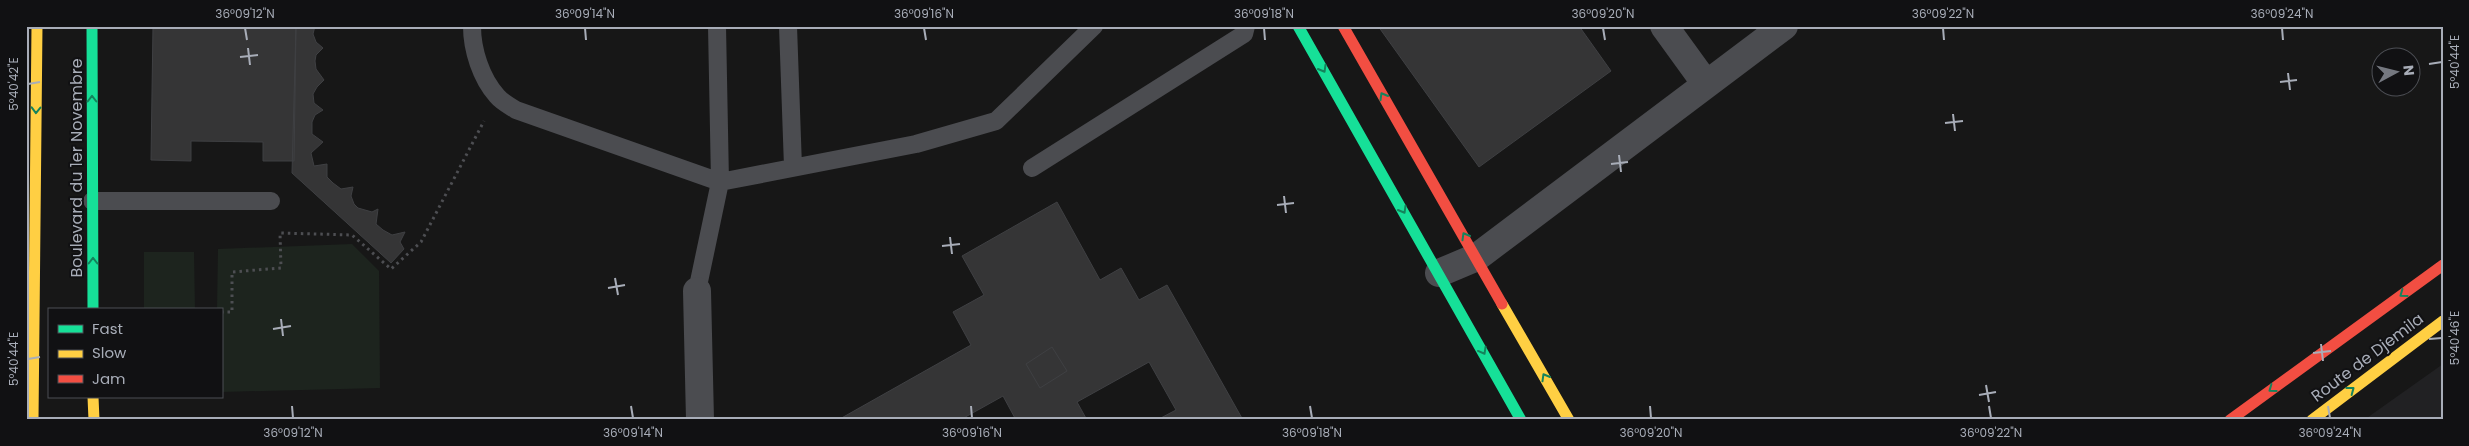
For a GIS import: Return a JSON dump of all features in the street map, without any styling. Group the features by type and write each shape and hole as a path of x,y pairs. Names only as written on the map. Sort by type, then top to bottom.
{"main road":[{"path":"33,420 37,26"},
{"name":"Boulevard du 1er Novembre","path":"92,26 93,308"},
{"path":"1298,26 1521,420"},
{"path":"1343,26 1569,420"},
{"path":"2230,420 2443,266"},
{"name":"Route de Djemila","path":"2312,420 2443,320"},
{"path":"94,398 94,420"}],"street":[{"path":"1664,26 1706,84"},
{"path":"1439,273 1477,257 1784,26"},
{"path":"696,291 700,420"}],"lane":[{"path":"472,26 472,43 484,77 497,96 516,110 720,182 916,144 996,121 1094,26"},
{"path":"696,291 720,182 717,26"},
{"path":"788,26 793,167"},
{"path":"1032,168 1244,34 1246,26"},
{"path":"92,201 271,201"}],"path":[{"path":"222,312 232,312 232,272 281,268 280,233 352,235 391,269 421,242 497,96"}],"shaded area":[{"path":"352,244 379,271 380,388 222,392 222,308 217,308 218,249"},
{"path":"144,252 194,252 195,308 144,308"},
{"path":"2443,364 2443,420 2364,420"}],"building":[{"path":"153,26 296,26 294,161 263,161 263,142 191,141 191,161 151,160"},
{"path":"296,26 315,26 313,34 316,42 323,48 316,55 315,61 316,69 324,80 313,94 314,103 323,110 315,115 312,122 312,134 323,142 311,153 314,166 327,164 327,177 333,183 341,189 353,187 351,196 358,208 372,212 378,209 376,224 383,230 392,235 405,232 400,242 404,249 391,263 292,173"},
{"path":"1378,26 1579,26 1611,71 1479,167"},
{"path":"1057,202 1100,280 1121,268 1139,300 1167,285 1243,420 1157,420 1176,410 1149,362 1077,402 1087,420 1016,420 1003,396 960,420 838,420 971,345 953,312 984,295 962,256"},
{"path":"1052,347 1067,371 1040,388 1026,364"}],"traffic: fast":[{"path":"92,26 93,308"},
{"path":"1298,26 1521,420"}],"traffic: slow":[{"path":"33,420 37,26"},
{"path":"1502,304 1569,420"},
{"path":"2312,420 2443,321"},
{"path":"93,398 94,420"}],"traffic: jam":[{"path":"1343,26 1502,304"},
{"path":"2230,420 2443,265"}]}
